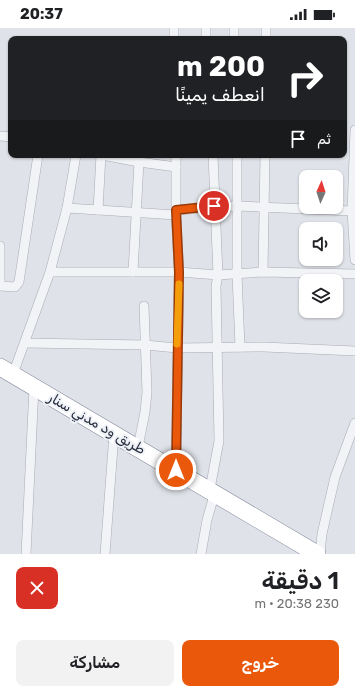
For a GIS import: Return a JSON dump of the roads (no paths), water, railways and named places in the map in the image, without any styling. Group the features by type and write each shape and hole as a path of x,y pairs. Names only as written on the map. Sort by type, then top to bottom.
{"highway":[{"name":"طريق ود مدني سنار","path":"7,370 312,552"}],"street":[{"path":"355,130 352,211 355,260"},
{"path":"0,246 0,286 15,287 19,282 38,158"},
{"path":"7,370 25,343 50,272 67,208 75,158"},
{"path":"98,210 102,158"},
{"path":"117,158 176,167"},
{"path":"176,158 176,212 179,272 176,470"},
{"path":"201,554 219,441 216,286 218,274 213,158"},
{"path":"237,158 237,274 240,347"},
{"path":"263,272 265,158"},
{"path":"133,272 138,162"},
{"path":"67,208 135,212 176,212 214,206 237,206 352,211"},
{"path":"50,272 179,272 218,274 263,272 355,274"},
{"path":"138,447 147,402 144,306"},
{"path":"25,343 145,345 177,348 240,347 355,351"},
{"path":"26,554 34,387"},
{"path":"312,552 322,534 335,478 355,423"},
{"path":"105,554 114,434"}]}
